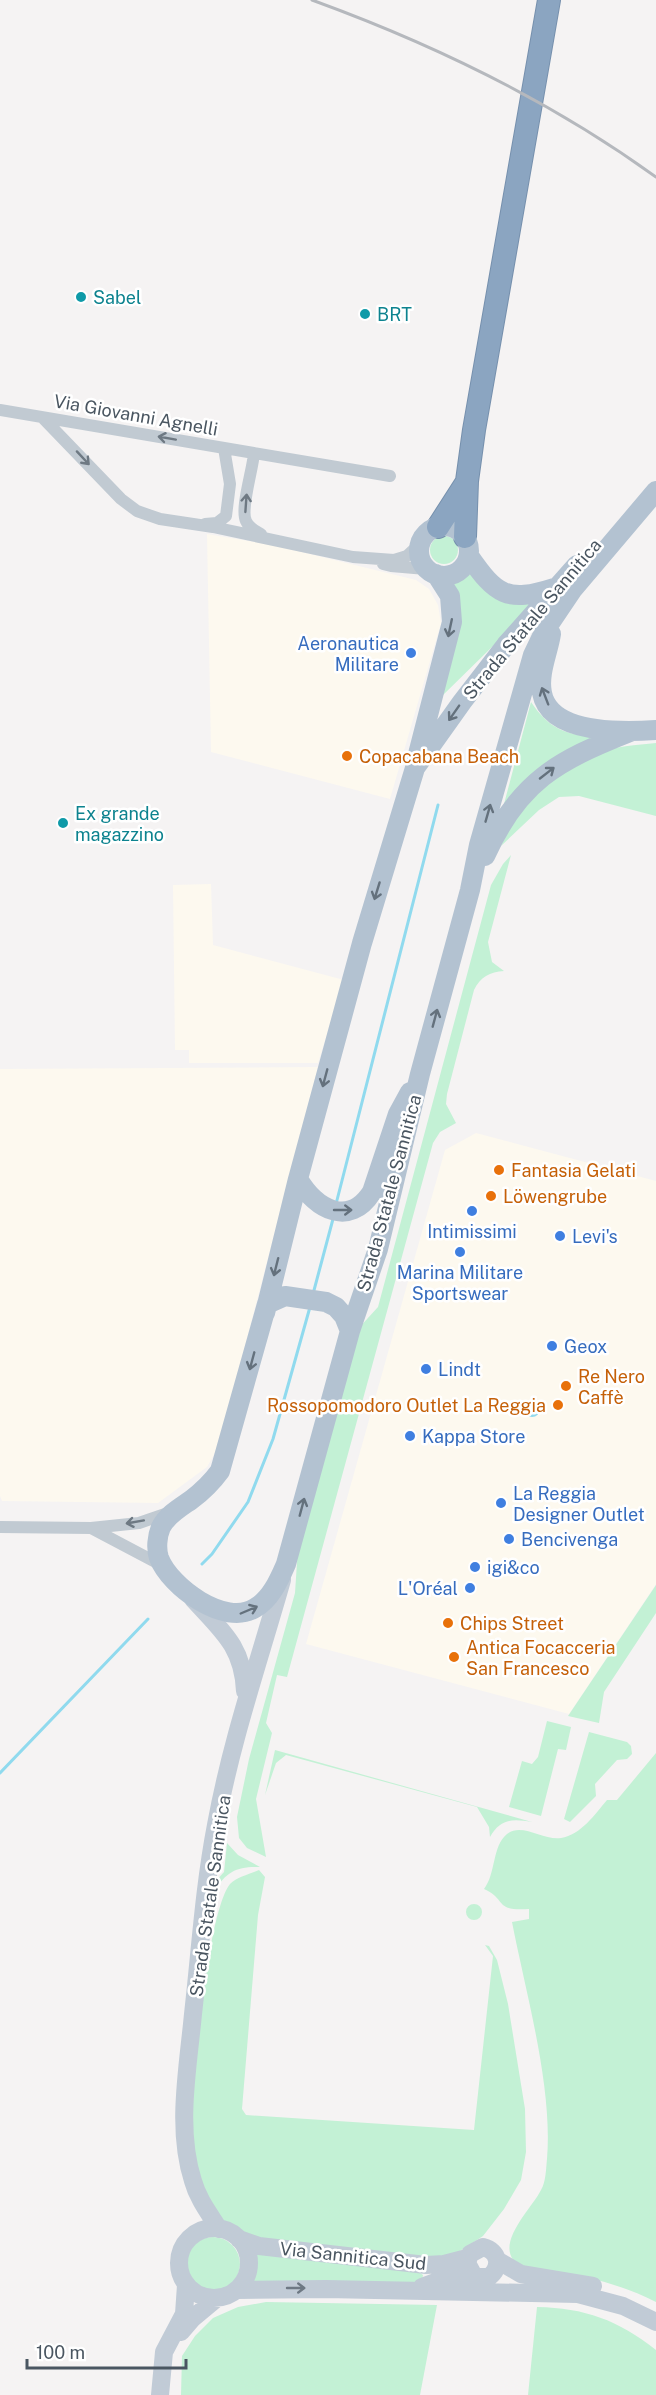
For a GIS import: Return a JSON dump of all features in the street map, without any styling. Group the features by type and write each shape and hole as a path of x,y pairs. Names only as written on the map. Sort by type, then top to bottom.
{"highway":[{"path":"532,0 535,28 535,76"},
{"path":"467,547 467,481 476,418 549,0"},
{"path":"438,527 458,500 467,481"}],"main road":[{"name":"Strada Statale Sannitica","path":"415,768 477,683 557,587 656,475"},
{"name":"Strada Statale Sannitica","path":"219,2229 199,2199 188,2160 185,2122 187,2078 216,1826 245,1702 286,1564 350,1331 378,1249 420,1074 470,890 479,845 533,656 544,632 573,589 656,492"},
{"path":"467,547 466,563 456,573 450,575 431,572 420,557 420,544 424,536 438,527 453,528 467,547 489,584 502,592 513,596 532,595 557,587"},
{"name":"Strada Statale Sannitica","path":"286,1564 276,1585 263,1603 246,1613 226,1613 194,1599 163,1566 158,1552 160,1529 177,1510 205,1488 220,1470 266,1309 298,1179 362,943 415,768 452,622 450,596 431,572"},
{"name":"Strada Statale Sannitica","path":"552,622 541,681 542,695 554,714 571,724 595,729 630,732 656,730"},
{"name":"Strada Statale Sannitica","path":"470,890 505,817 528,788 560,763 630,732"},
{"path":"298,1179 306,1193 318,1204 333,1210 350,1212 365,1203 372,1192 398,1114 420,1074"},
{"path":"266,1309 285,1296 326,1302 336,1307 344,1316 350,1331"},
{"path":"194,1599 227,1637 241,1660 245,1702"},
{"name":"Strada Statale Sannitica","path":"196,2233 199,2199"},
{"path":"217,2298 195,2293 186,2285 179,2263 181,2251 196,2233 207,2229 219,2229"},
{"name":"Via Sannitica Sud","path":"219,2229 259,2246 426,2265 444,2264 467,2258 473,2250 483,2247 492,2251 497,2260 521,2274 586,2284 630,2296 656,2310"},
{"path":"237,2290 245,2281 249,2270 246,2248 239,2239"},
{"path":"467,2258 468,2268 481,2276 496,2270 497,2260"},
{"name":"Via Sannitica Sud","path":"408,2290 449,2277 481,2276 532,2284 552,2293"},
{"path":"160,2395 164,2352 184,2314 186,2285"},
{"name":"Via Sannitica Sud","path":"217,2298 228,2296 237,2290 268,2288 578,2294 623,2306 656,2322"},
{"path":"164,2352 193,2318 217,2298"}],"street":[{"name":"Via Giovanni Agnelli","path":"0,410 390,476"},
{"path":"42,417 121,499 137,511 160,519 431,572"},
{"name":"Via Giovanni Agnelli","path":"200,525 217,523 226,516 230,484 224,448"},
{"path":"254,453 252,477 247,487 245,520 250,528 273,540"},
{"path":"364,558 394,560 407,556 420,544"},
{"path":"0,1527 91,1528 139,1523 177,1510"},
{"path":"91,1528 163,1566"}],"shaded area":[{"path":"207,534 273,545 416,580 429,589 438,605 441,623 390,799 211,752"},
{"path":"211,884 213,945 344,980 318,1063 189,1063 189,1050 175,1050 173,885"},
{"path":"318,1067 224,1426 215,1453 207,1467 158,1503 2,1501 0,1496 0,1069"},
{"name":"La Reggia Designer Outlet","path":"476,1133 656,1181 656,1584 569,1714 306,1644 445,1150"}],"green space":[{"path":"444,536 454,540 458,550 454,560 444,564 434,560 430,550 434,540"},
{"path":"469,570 535,600 494,645 440,698 452,582 463,578"},
{"path":"531,702 545,719 559,729 598,737 569,750 546,764 504,804"},
{"path":"656,743 656,816 579,796 559,797 539,810 501,846 528,804 566,770 603,751"},
{"path":"511,855 488,942 492,962 504,971 486,976 474,990 447,1094 446,1104 456,1123 440,1132 433,1143 287,1677 277,1675 266,1723 272,1733 256,1799 266,1857 247,1848 239,1838 237,1817 249,1759 295,1593 298,1547 357,1330 378,1307 491,885"},
{"path":"656,1585 656,1613 604,1692 599,1723 568,1716"},
{"path":"547,1721 571,1727 566,1750 558,1749 541,1816 509,1807 522,1761 532,1764 538,1757"},
{"path":"589,1732 627,1742 631,1746 632,1754 627,1759 617,1760 595,1784 596,1796 570,1822 564,1819"},
{"path":"275,1750 532,1822 508,1821 499,1826 490,1837 489,1827 477,1807 286,1755 276,1763 265,1795"},
{"path":"656,1753 656,2302 603,2282 575,2275 525,2268 514,2261 510,2253 513,2234 541,2190 546,2175 548,2131 546,2102 537,2040 512,1922 529,1919 529,1909 505,1906 484,1889 491,1876 496,1853 502,1839 507,1834 519,1830 561,1838 575,1833 607,1800 617,1800"},
{"path":"227,1843 238,1855 260,1867 233,1871 215,1891 213,1890 214,1883 224,1872"},
{"path":"259,1870 265,1877 258,1915 242,2109 246,2115 474,2130 493,1956 485,1945 489,1946 497,1960 508,2004 525,2109 526,2152 521,2180 504,2209 483,2236 457,2253 440,2260 252,2239 226,2223 211,2205 194,2158 192,2131 196,2057 206,1971 221,1902 230,1884"},
{"path":"474,1904 482,1912 474,1920 466,1912"},
{"path":"213,2237 223,2239 232,2245 238,2254 240,2264 238,2274 232,2283 223,2289 213,2291 203,2289 194,2283 188,2274 186,2264 188,2254 194,2245 203,2239"},
{"path":"254,2253 417,2271 423,2275 422,2281 414,2283 250,2282 255,2268"},
{"path":"266,2302 437,2305 420,2395 181,2395 182,2356 195,2336 213,2318 238,2307"},
{"path":"537,2307 586,2313 614,2323 656,2350 656,2395 528,2395"}],"water":[{"path":"532,1401 540,1409 532,1417 524,1409"}],"waterway":[{"path":"336,1204 438,805"},
{"path":"313,1294 333,1219"},
{"path":"202,1564 212,1554 248,1502 273,1439 310,1307"},
{"path":"0,1773 148,1619"}],"railway":[{"path":"312,0 402,36 490,76 575,123 656,177"}],"place":[{"name":"Sabel","path":"81,297"},
{"name":"BRT","path":"365,314"},
{"name":"Aeronautica Militare","path":"411,653"},
{"name":"Copacabana Beach","path":"347,756"},
{"name":"Ex grande magazzino","path":"63,823"},
{"name":"Fantasia Gelati","path":"499,1170"},
{"name":"Löwengrube","path":"491,1196"},
{"name":"Intimissimi","path":"472,1211"},
{"name":"Levi's","path":"560,1236"},
{"name":"Marina Militare Sportswear","path":"460,1252"},
{"name":"Geox","path":"552,1346"},
{"name":"Lindt","path":"426,1369"},
{"name":"Re Nero Caffè","path":"566,1386"},
{"name":"Rossopomodoro Outlet La Reggia","path":"558,1405"},
{"name":"Kappa Store","path":"410,1436"},
{"name":"La Reggia Designer Outlet","path":"501,1503"},
{"name":"Bencivenga","path":"509,1539"},
{"name":"igi&co","path":"475,1567"},
{"name":"L'Oréal","path":"470,1588"},
{"name":"Chips Street","path":"448,1623"},
{"name":"Antica Focacceria San Francesco","path":"454,1657"}]}
